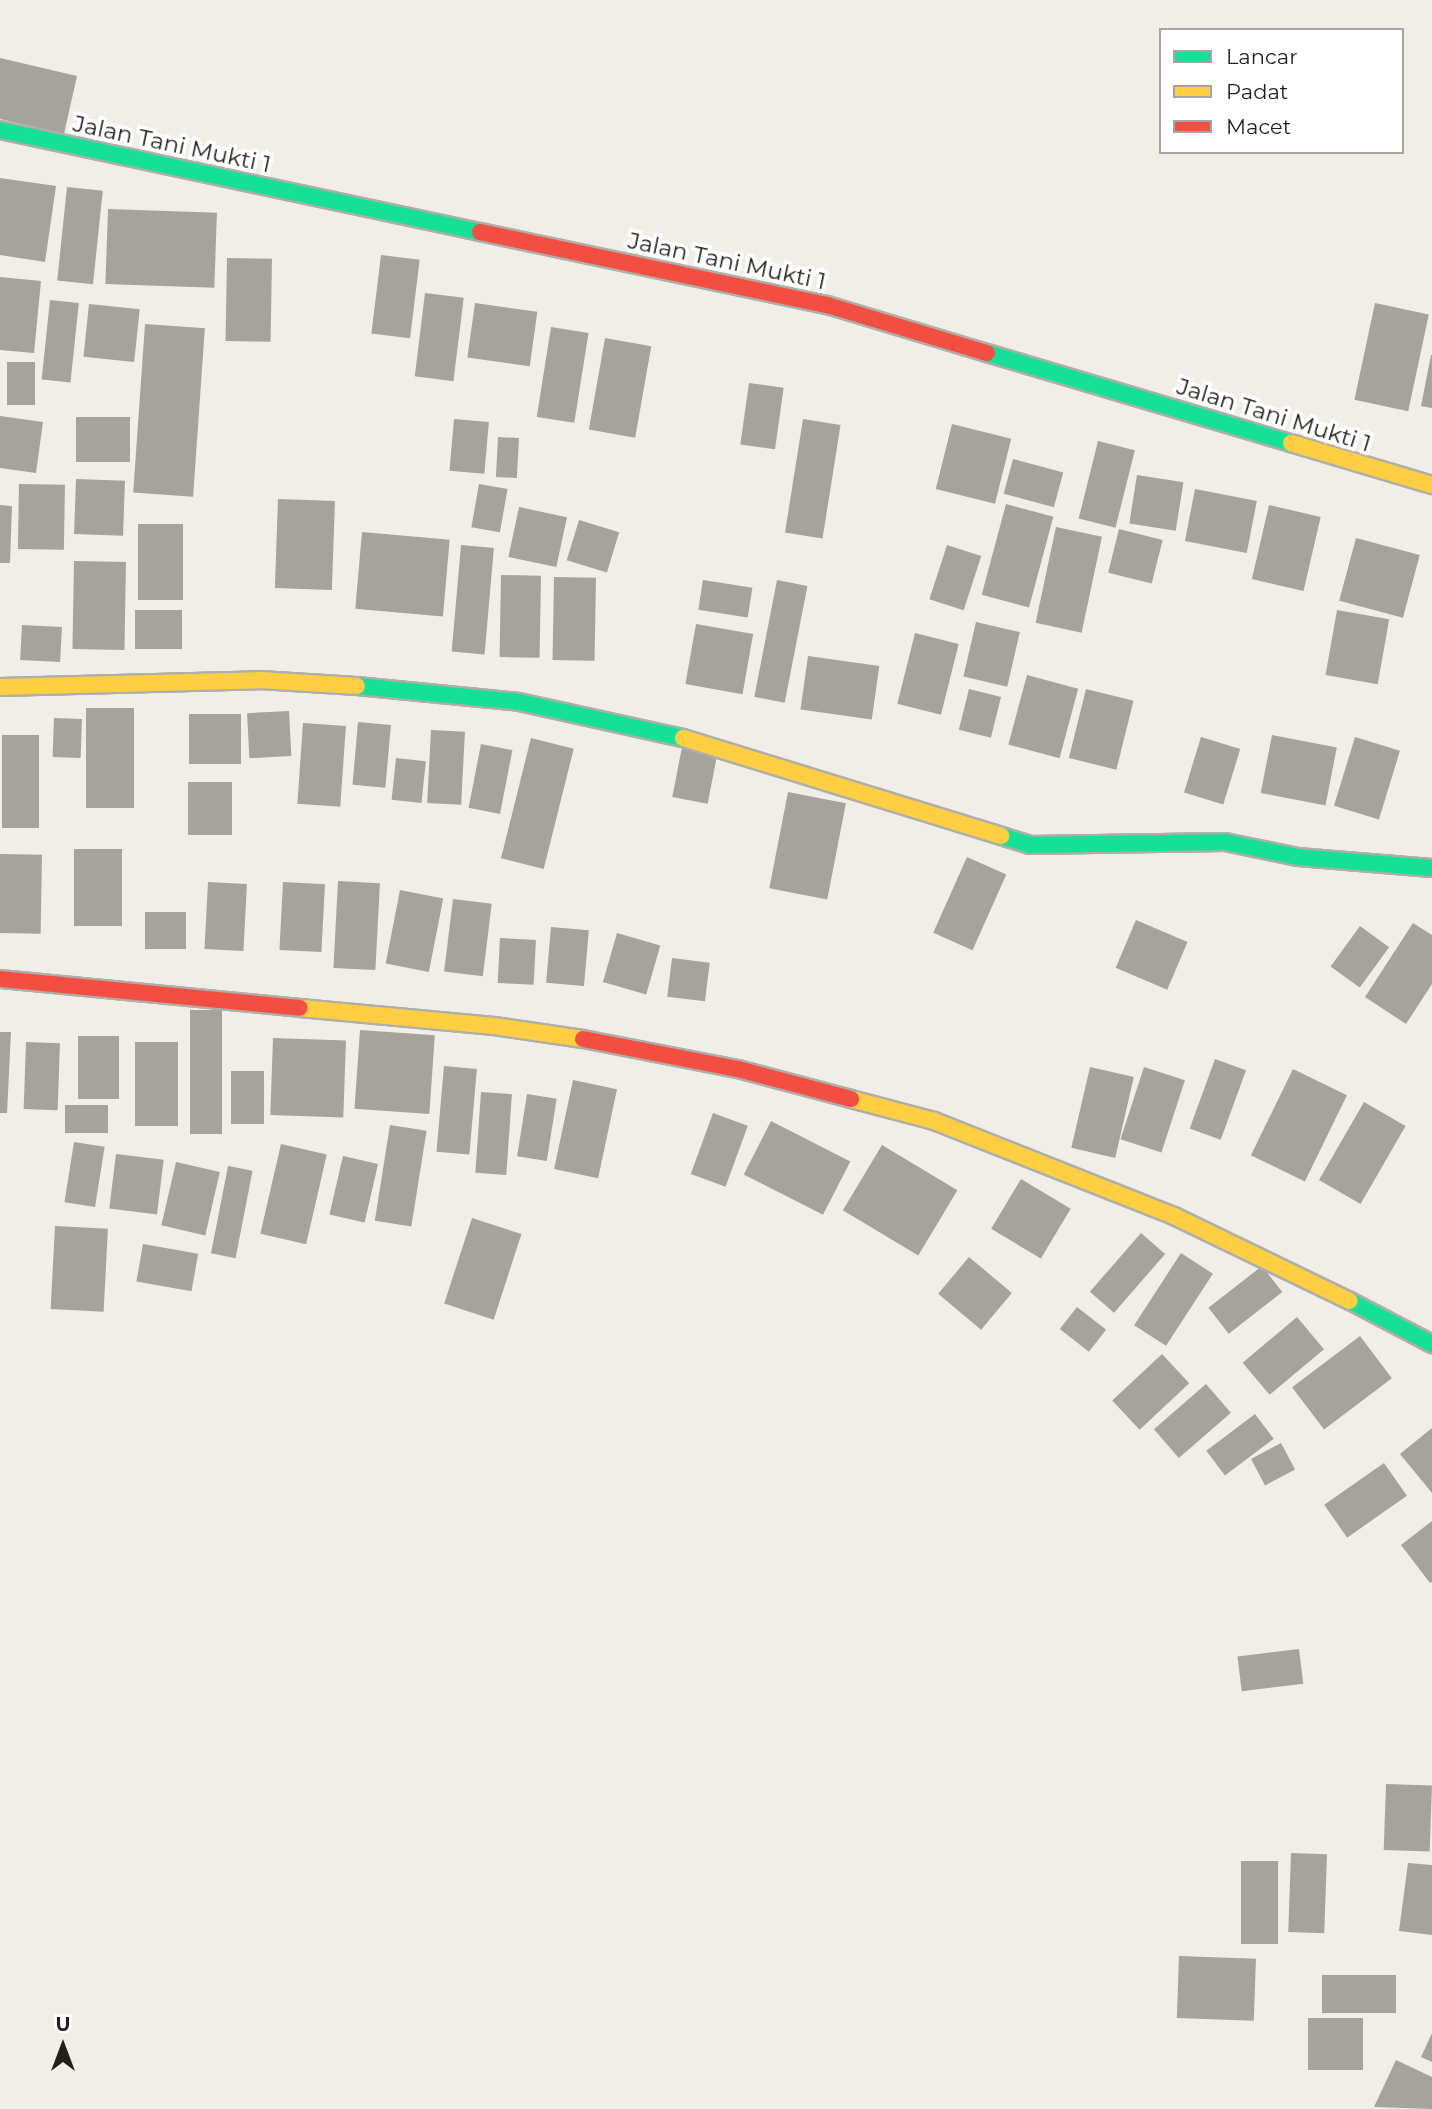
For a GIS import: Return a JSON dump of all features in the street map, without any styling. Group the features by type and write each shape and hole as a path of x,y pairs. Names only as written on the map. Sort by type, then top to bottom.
{"street":[{"name":"Jalan Tani Mukti 1","path":"0,130 827,305 1432,485"},
{"path":"0,687 120,681 260,680 396,688 519,702 700,742 1030,845 1225,842 1298,857 1432,868"},
{"path":"0,979 494,1026 630,1046 737,1069 934,1121 1174,1216 1343,1297 1432,1344"}],"building":[{"path":"0,58 77,76 64,134 0,119"},
{"path":"0,178 56,186 45,262 0,255"},
{"path":"67,187 103,191 93,284 57,280"},
{"path":"108,209 217,213 214,288 105,284"},
{"path":"381,255 420,260 410,338 371,333"},
{"path":"227,258 272,259 271,342 226,341"},
{"path":"0,277 41,281 34,353 0,350"},
{"path":"425,293 464,298 453,381 415,376"},
{"path":"50,300 79,303 70,383 42,380"},
{"path":"475,303 537,312 530,366 467,357"},
{"path":"1375,303 1429,314 1408,411 1354,400"},
{"path":"89,304 140,309 134,362 83,357"},
{"path":"145,324 205,328 193,497 133,493"},
{"path":"551,327 589,333 574,423 537,417"},
{"path":"605,338 651,346 635,438 589,430"},
{"path":"1432,355 1432,408 1421,406"},
{"path":"7,362 35,362 35,405 7,405"},
{"path":"749,383 784,388 775,449 740,444"},
{"path":"0,416 43,422 36,473 0,468"},
{"path":"76,417 130,417 130,462 76,462"},
{"path":"454,419 489,422 484,474 449,471"},
{"path":"803,419 841,425 823,539 785,533"},
{"path":"952,424 1011,439 995,504 936,489"},
{"path":"498,437 519,438 517,478 496,477"},
{"path":"1098,441 1135,450 1116,528 1079,519"},
{"path":"1013,459 1063,472 1054,507 1004,494"},
{"path":"1137,475 1183,482 1176,531 1129,523"},
{"path":"76,479 125,481 123,536 74,534"},
{"path":"19,484 65,485 64,550 18,549"},
{"path":"479,484 508,489 500,532 471,527"},
{"path":"1195,489 1257,501 1247,553 1185,541"},
{"path":"278,499 335,501 332,590 275,588"},
{"path":"1006,504 1053,517 1029,607 982,595"},
{"path":"0,505 12,506 10,563 0,563"},
{"path":"1269,505 1321,517 1304,591 1252,579"},
{"path":"519,507 567,517 556,567 508,557"},
{"path":"579,520 619,532 607,572 567,560"},
{"path":"138,524 183,524 183,600 138,600"},
{"path":"1056,527 1102,537 1082,633 1036,623"},
{"path":"1119,529 1163,540 1152,584 1108,573"},
{"path":"362,532 450,540 443,616 355,609"},
{"path":"1356,538 1420,555 1403,618 1339,601"},
{"path":"461,545 494,548 485,654 452,652"},
{"path":"947,545 981,556 964,610 929,599"},
{"path":"74,561 126,562 124,650 72,649"},
{"path":"501,575 541,576 540,658 500,657"},
{"path":"554,577 596,578 595,661 553,660"},
{"path":"703,580 752,588 748,617 698,610"},
{"path":"777,580 807,586 785,703 754,697"},
{"path":"135,610 182,610 182,649 135,649"},
{"path":"1337,610 1389,619 1378,684 1326,675"},
{"path":"976,622 1020,632 1007,687 963,677"},
{"path":"696,624 753,634 743,694 685,684"},
{"path":"22,625 62,627 60,662 20,660"},
{"path":"915,633 959,644 941,715 897,704"},
{"path":"808,656 879,666 872,719 800,709"},
{"path":"1027,675 1078,689 1060,758 1008,745"},
{"path":"969,689 1001,697 991,738 959,730"},
{"path":"1086,689 1134,701 1116,770 1069,758"},
{"path":"86,708 134,708 134,808 86,808"},
{"path":"289,711 291,756 249,758 247,713"},
{"path":"189,714 241,714 241,764 189,764"},
{"path":"54,718 82,719 81,758 53,757"},
{"path":"358,722 391,725 385,788 353,785"},
{"path":"303,723 346,726 340,807 297,804"},
{"path":"431,730 465,732 461,805 427,803"},
{"path":"2,735 39,735 39,828 2,828"},
{"path":"1272,735 1337,748 1326,806 1261,793"},
{"path":"1201,737 1240,749 1223,804 1184,792"},
{"path":"1355,737 1400,751 1379,820 1334,806"},
{"path":"531,738 574,749 544,869 501,858"},
{"path":"683,742 718,749 708,804 672,797"},
{"path":"481,744 512,750 500,814 469,808"},
{"path":"396,758 426,761 421,803 392,800"},
{"path":"188,782 232,782 232,835 188,835"},
{"path":"788,792 846,803 827,899 769,888"},
{"path":"74,849 122,849 122,926 74,926"},
{"path":"0,854 42,855 41,934 0,933"},
{"path":"967,857 1006,874 973,950 933,933"},
{"path":"338,881 380,883 375,970 333,968"},
{"path":"208,882 247,884 243,951 204,949"},
{"path":"283,882 325,884 321,952 279,950"},
{"path":"400,890 443,898 429,972 386,964"},
{"path":"453,899 492,904 483,976 444,971"},
{"path":"145,912 186,912 186,949 145,949"},
{"path":"1136,920 1188,942 1167,990 1116,968"},
{"path":"1413,923 1432,935 1432,984 1406,1024 1365,997"},
{"path":"1360,926 1389,947 1360,988 1331,966"},
{"path":"551,927 589,930 584,986 546,983"},
{"path":"617,933 660,945 646,994 603,982"},
{"path":"500,938 536,940 534,985 498,983"},
{"path":"672,958 710,963 705,1001 667,997"},
{"path":"190,1010 222,1010 222,1134 190,1134"},
{"path":"360,1030 435,1035 429,1114 354,1109"},
{"path":"0,1032 11,1032 7,1113 0,1113"},
{"path":"78,1036 119,1036 119,1099 78,1099"},
{"path":"273,1038 346,1041 343,1118 270,1115"},
{"path":"26,1042 60,1043 58,1110 24,1109"},
{"path":"135,1042 178,1042 178,1126 135,1126"},
{"path":"1215,1059 1246,1070 1221,1140 1190,1129"},
{"path":"444,1066 477,1069 469,1155 437,1152"},
{"path":"1090,1067 1134,1077 1115,1158 1071,1148"},
{"path":"1144,1067 1185,1080 1161,1153 1121,1139"},
{"path":"1293,1069 1347,1095 1305,1182 1251,1155"},
{"path":"231,1071 264,1071 264,1124 231,1124"},
{"path":"573,1080 617,1089 598,1178 554,1169"},
{"path":"481,1092 512,1094 506,1175 475,1173"},
{"path":"527,1094 557,1099 547,1161 517,1156"},
{"path":"1364,1102 1406,1126 1361,1204 1319,1180"},
{"path":"65,1105 108,1105 108,1133 65,1133"},
{"path":"713,1113 748,1126 726,1187 691,1174"},
{"path":"771,1121 850,1161 823,1215 744,1174"},
{"path":"390,1125 427,1131 411,1227 375,1221"},
{"path":"74,1142 105,1147 95,1207 64,1202"},
{"path":"281,1144 327,1155 306,1244 260,1234"},
{"path":"882,1145 957,1190 918,1255 843,1210"},
{"path":"116,1154 164,1160 157,1214 109,1209"},
{"path":"343,1156 378,1164 365,1223 330,1214"},
{"path":"176,1162 220,1172 205,1235 161,1225"},
{"path":"228,1166 253,1171 236,1258 211,1253"},
{"path":"1021,1179 1071,1209 1041,1259 991,1229"},
{"path":"472,1218 521,1234 494,1320 444,1304"},
{"path":"55,1226 108,1229 104,1312 51,1309"},
{"path":"1141,1233 1165,1254 1114,1313 1090,1292"},
{"path":"143,1244 198,1254 192,1291 136,1281"},
{"path":"1181,1253 1213,1274 1166,1346 1134,1325"},
{"path":"969,1257 1012,1293 981,1330 938,1294"},
{"path":"1262,1266 1282,1292 1229,1334 1208,1308"},
{"path":"1077,1307 1106,1330 1089,1352 1060,1329"},
{"path":"1297,1317 1324,1349 1270,1395 1243,1363"},
{"path":"1360,1336 1392,1378 1324,1429 1292,1387"},
{"path":"1162,1354 1189,1383 1140,1430 1112,1400"},
{"path":"1206,1384 1231,1413 1179,1458 1154,1429"},
{"path":"1255,1414 1274,1439 1225,1475 1206,1451"},
{"path":"1432,1428 1432,1493 1400,1454"},
{"path":"1281,1443 1295,1469 1265,1485 1251,1459"},
{"path":"1384,1463 1407,1496 1347,1538 1324,1505"},
{"path":"1432,1521 1432,1582 1430,1583 1401,1545"},
{"path":"1299,1649 1303,1684 1242,1691 1237,1657"},
{"path":"1386,1784 1432,1786 1430,1852 1384,1850"},
{"path":"1291,1853 1327,1854 1324,1933 1288,1932"},
{"path":"1241,1861 1278,1861 1278,1944 1241,1944"},
{"path":"1408,1863 1432,1865 1432,1935 1399,1931"},
{"path":"1179,1956 1256,1959 1254,2021 1177,2018"},
{"path":"1322,1975 1396,1975 1396,2013 1322,2013"},
{"path":"1308,2018 1363,2018 1363,2070 1308,2070"},
{"path":"1432,2033 1432,2062 1421,2057"},
{"path":"1396,2060 1432,2077 1432,2109 1374,2107"}],"traffic: fast":[{"path":"0,130 480,232"},
{"path":"987,353 1291,443"},
{"path":"357,686 519,702 683,738"},
{"path":"1001,836 1030,845 1225,842 1298,857 1432,868"},
{"path":"1350,1301 1432,1344"}],"traffic: slow":[{"path":"1291,443 1432,485"},
{"path":"0,687 260,680 357,686"},
{"path":"683,738 1001,836"},
{"path":"300,1008 494,1026 583,1039"},
{"path":"851,1099 934,1121 1174,1216 1350,1301"}],"traffic: jam":[{"path":"480,232 827,305 987,353"},
{"path":"0,979 300,1008"},
{"path":"583,1039 738,1069 851,1099"}]}
